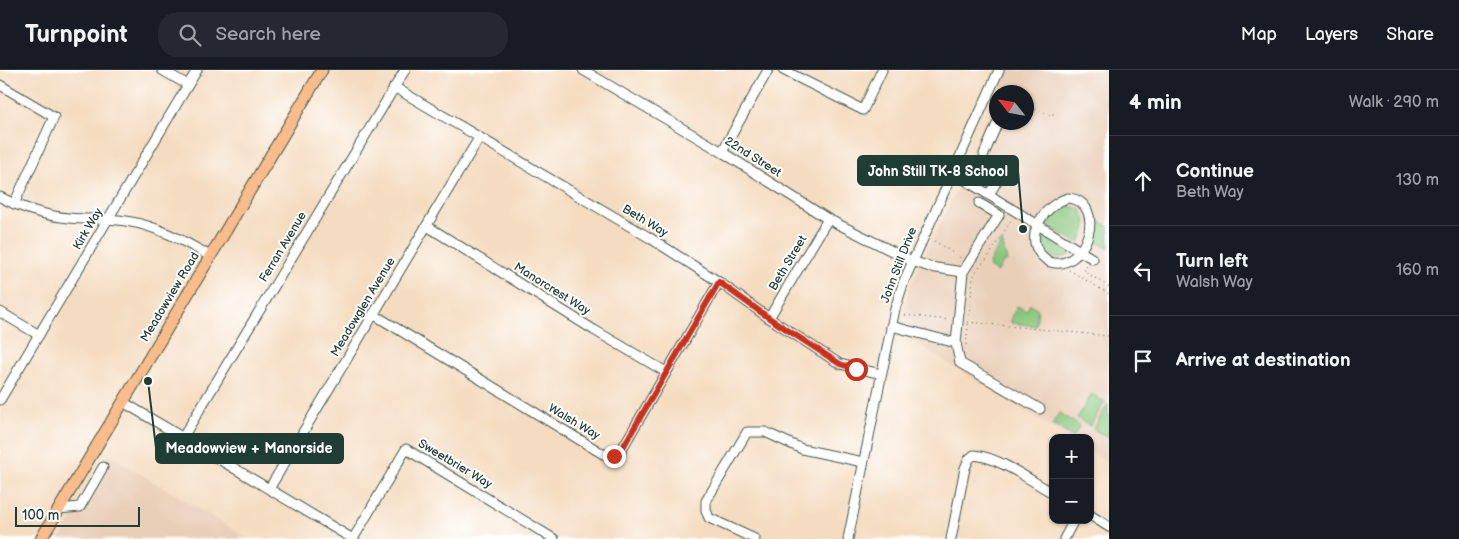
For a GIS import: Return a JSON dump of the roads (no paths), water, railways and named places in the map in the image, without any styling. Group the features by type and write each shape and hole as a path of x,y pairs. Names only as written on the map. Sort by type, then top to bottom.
{"main road":[{"name":"Meadowview Road","path":"41,539 322,70"}],"street":[{"path":"162,70 188,85"},
{"name":"Kirk Way","path":"0,400 197,70"},
{"name":"Ferran Avenue","path":"183,437 404,70"},
{"name":"22nd Street","path":"583,70 722,152 828,219 912,261 930,267 963,272"},
{"path":"722,152 768,70"},
{"path":"783,70 863,110 882,70"},
{"name":"John Still Drive","path":"848,539 891,326 901,287 998,70"},
{"path":"0,85 54,117 14,204"},
{"name":"Beth Way","path":"394,87 650,238 840,364 881,374"},
{"path":"984,154 994,130"},
{"name":"Meadowglen Avenue","path":"269,489 479,138"},
{"path":"989,196 1007,163"},
{"path":"952,172 1093,259"},
{"path":"0,197 14,204 62,217 108,219 134,223 166,232 210,256"},
{"path":"1068,198 1080,201 1090,211 1093,223 1090,236 1081,251 1067,262 1058,263 1046,260 1037,250 1034,238 1038,224 1044,214 1056,203 1068,198"},
{"path":"979,203 998,215 963,272 956,343 960,363 1040,409"},
{"name":"Beth Street","path":"769,318 828,219"},
{"name":"Manorcrest Way","path":"427,226 586,325 666,372"},
{"name":"Walsh Way","path":"374,314 604,454 614,456 619,454 719,282"},
{"path":"0,312 39,335"},
{"path":"891,326 956,343"},
{"path":"123,402 353,539"},
{"path":"755,539 709,518 706,510 706,500 747,432 765,432 802,449 863,462"},
{"name":"Sweetbrier Way","path":"353,539 406,449 554,539"},
{"path":"951,539 965,468 974,455 988,458 1005,466 1049,491"},
{"path":"59,510 80,507 103,467"},
{"path":"1094,518 1109,527"},
{"path":"1064,539 1072,524"}],"place":[{"name":"John Still TK-8 School","path":"1023,229"},
{"name":"Meadowview + Manorside","path":"148,381"}]}
